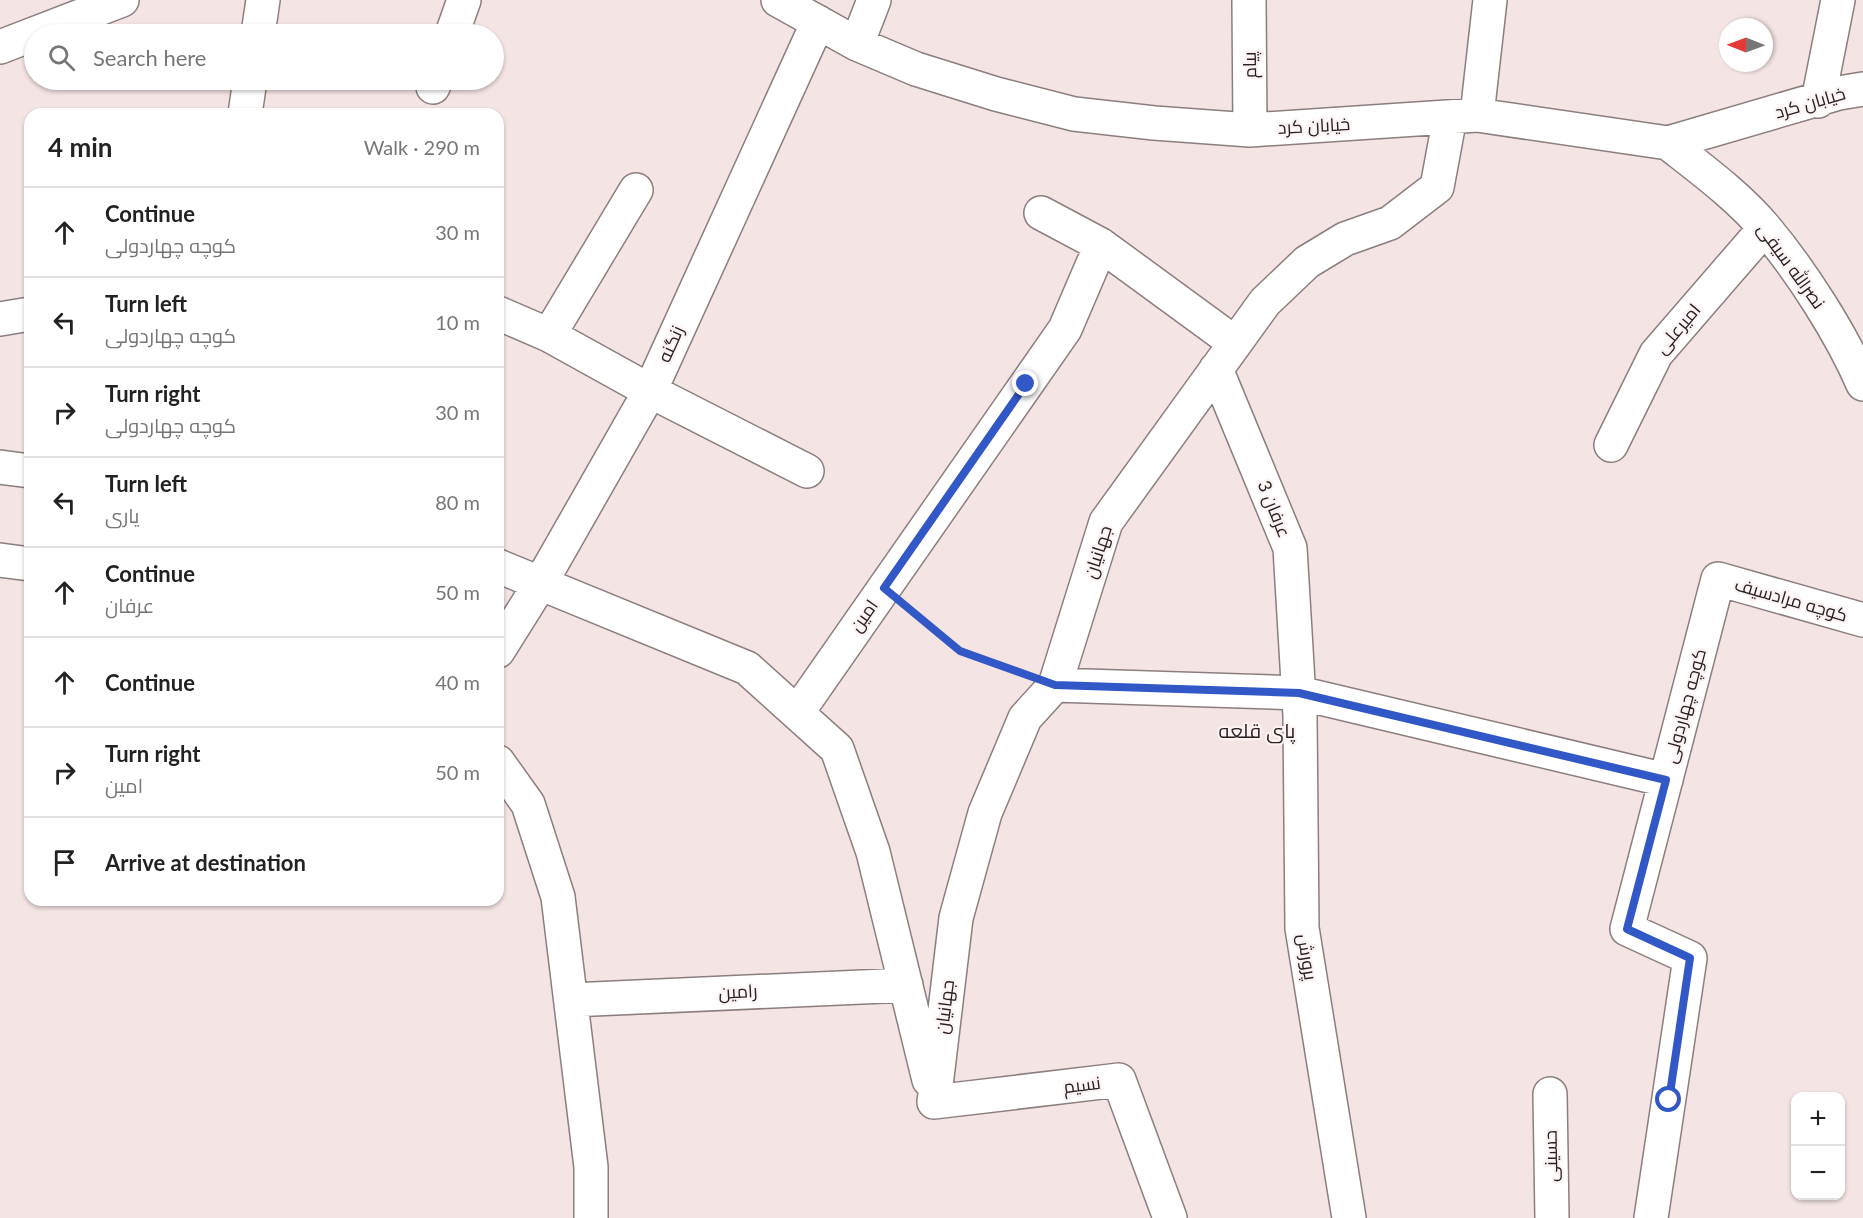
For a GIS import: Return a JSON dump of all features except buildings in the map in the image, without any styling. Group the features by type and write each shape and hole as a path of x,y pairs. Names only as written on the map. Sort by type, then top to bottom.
{"street":[{"path":"60,24 122,0"},
{"path":"260,24 264,0"},
{"path":"456,24 464,0"},
{"name":"خیابان کرد","path":"778,0 857,44 916,69 996,94 1074,114 1154,123 1250,130 1464,116 1668,143 1863,89"},
{"path":"857,44 874,0"},
{"name":"پیام","path":"1249,0 1250,130"},
{"name":"جهانیان","path":"934,1102 956,918 986,813 1025,718 1055,685 1107,522 1265,302 1307,262 1346,239 1390,223 1437,187 1464,116 1490,0"},
{"path":"1818,101 1838,0"},
{"name":"زنگنه","path":"504,641 540,584 650,391 818,22"},
{"path":"0,47 24,38"},
{"path":"245,108 248,90"},
{"name":"نصرالله سیفی","path":"1668,143 1714,179 1765,228 1848,349 1863,384"},
{"path":"549,335 636,190"},
{"path":"1041,213 1101,245 1226,356"},
{"name":"امیرعلی","path":"1611,444 1656,354 1765,228"},
{"name":"امین","path":"797,713 1065,329 1101,245"},
{"path":"0,319 24,315"},
{"path":"504,315 549,335 650,391 807,471"},
{"name":"عرفان 3","path":"1226,356 1290,548 1299,693"},
{"path":"0,467 24,470"},
{"path":"0,560 24,563"},
{"path":"504,569 747,668 837,749 873,852 934,1102"},
{"name":"کوچه مرادسیف","path":"1718,579 1863,620"},
{"name":"کوچه چهاردولی","path":"1651,1218 1690,958 1627,929 1718,579"},
{"path":"1055,685 1299,693 1666,780"},
{"name":"پرورش","path":"1299,693 1302,928 1349,1218"},
{"path":"504,770 528,804 558,897 591,1167 591,1218"},
{"name":"رامین","path":"571,1000 906,985"},
{"name":"نسیم","path":"934,1102 1119,1080 1170,1218"},
{"name":"حسینی","path":"1550,1094 1552,1218"}],"path":[{"path":"884,588 960,651 1055,685"}],"district":[{"name":"پای قلعه","path":"1257,731"}],"route":[{"path":"1026,384 884,588 960,651 1055,685 1299,693 1666,780 1627,929 1690,958 1669,1100"}]}
